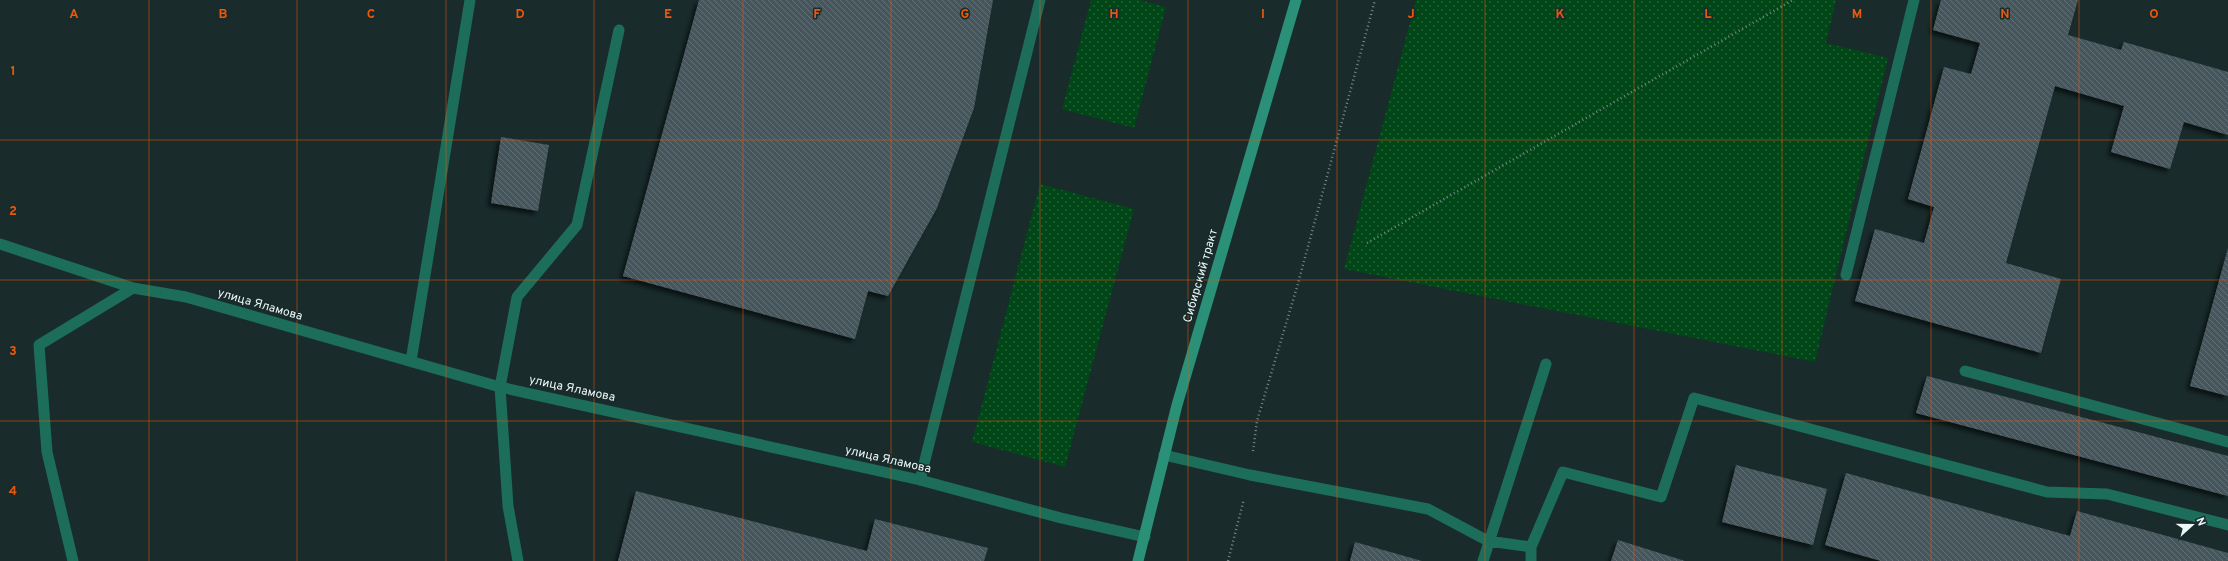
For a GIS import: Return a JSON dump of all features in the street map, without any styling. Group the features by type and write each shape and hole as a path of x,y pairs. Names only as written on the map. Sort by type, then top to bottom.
{"main road":[{"name":"Сибирский тракт","path":"1138,561 1177,404 1296,0"}],"street":[{"path":"411,361 470,0"},
{"path":"920,480 1040,0"},
{"path":"1846,275 1914,0"},
{"path":"518,561 508,506 500,387 517,297 577,225 619,30"},
{"name":"улица Яламова","path":"0,244 132,288 186,297 500,387 920,480 1060,518 1145,537"},
{"path":"73,561 47,452 40,345 132,288"},
{"path":"1483,561 1488,541 1546,364"},
{"path":"1965,371 2228,442"},
{"path":"1531,561 1531,547 1563,472 1661,497 1694,398 2047,492 2107,494 2228,525"},
{"path":"1164,455 1250,475 1428,509 1488,541 1531,547"}],"path":[{"path":"1228,561 1250,475 1257,422 1297,287 1375,0"},
{"path":"1367,243 1793,0"}],"green space":[{"path":"1091,0 1140,0 1166,7 1134,128 1062,109"},
{"path":"1416,0 1836,0 1826,43 1888,58 1815,362 1344,269"},
{"path":"1040,184 1134,209 1065,467 972,442"}],"building":[{"path":"699,0 993,0 974,108 937,208 888,296 868,291 855,339 623,276"},
{"path":"1941,0 2078,0 2068,35 2121,50 2124,42 2228,72 2228,135 2184,122 2170,169 2111,152 2124,106 2055,86 2006,263 2061,279 2041,353 1855,301 1875,229 1924,243 1934,207 1908,199 1944,67 1971,74 1980,43 1933,30"},
{"path":"501,137 549,145 538,211 491,203"},
{"path":"2228,248 2228,396 2190,386"},
{"path":"1927,376 2228,456 2228,496 1916,413"},
{"path":"1736,465 1827,489 1813,545 1722,522"},
{"path":"1846,473 2070,536 2077,511 2228,553 2228,561 1881,561 1825,545"},
{"path":"636,491 867,551 875,519 988,548 984,561 618,561"},
{"path":"1618,540 1685,561 1611,561"},
{"path":"1355,542 1422,561 1350,561"}]}
